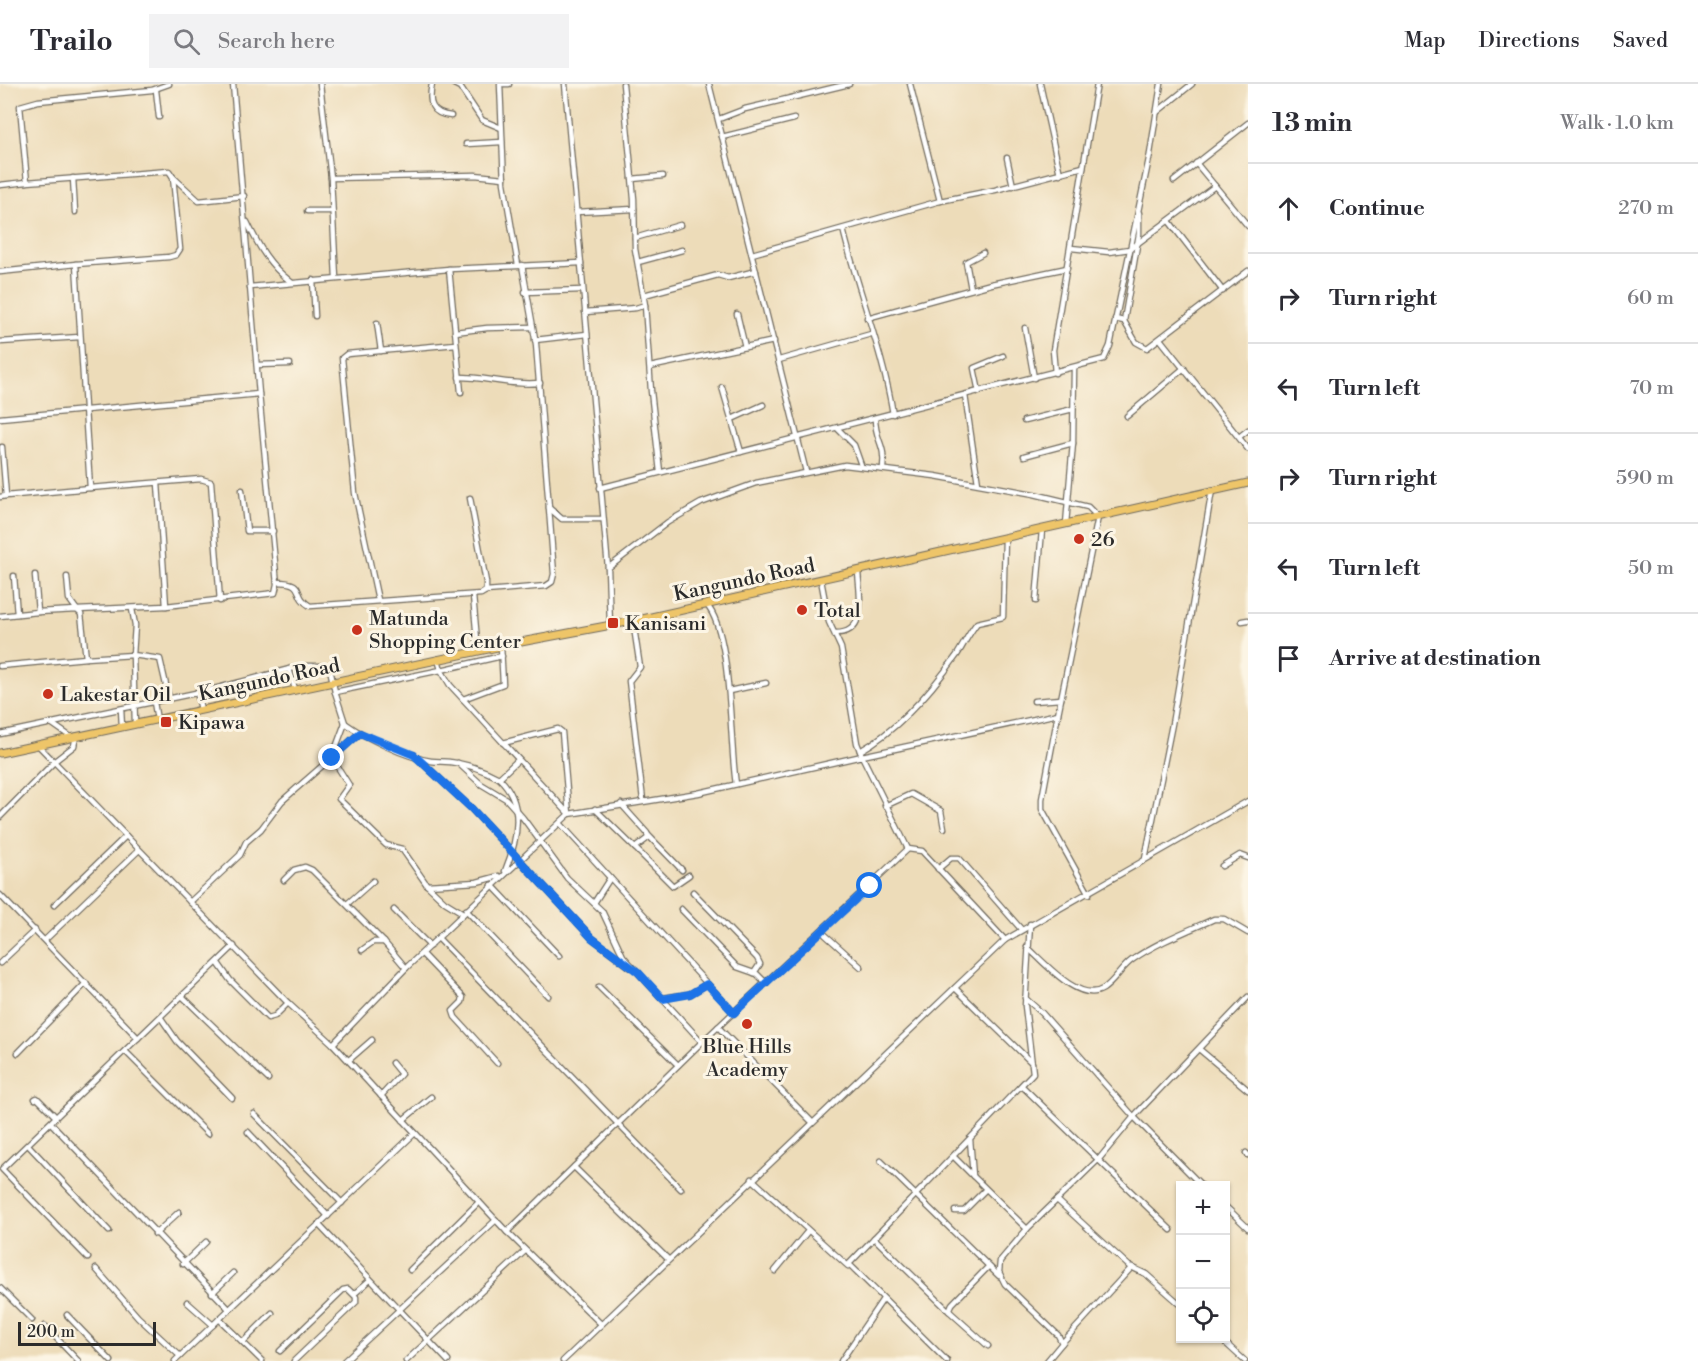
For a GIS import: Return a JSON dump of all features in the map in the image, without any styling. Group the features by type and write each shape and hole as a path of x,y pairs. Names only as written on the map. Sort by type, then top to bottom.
{"highway":[{"name":"Kangundo Road","path":"0,753 438,659 610,626 1248,483"}],"street":[{"path":"27,182 20,106 38,101 156,90 169,84"},
{"path":"0,616 38,612 132,609 270,596 275,593 277,582 273,531 233,84"},
{"path":"320,84 331,178 336,278"},
{"path":"432,84 431,96 434,111 451,116"},
{"path":"454,84 467,96 482,120 501,128"},
{"path":"277,582 292,582 310,606 378,600 473,596 486,591 546,586 552,582 554,574 535,340 504,178 501,128 502,84 509,84"},
{"path":"566,84 582,290 608,568 610,626"},
{"path":"622,84 632,179 635,238 644,295 660,472"},
{"path":"709,84 806,472"},
{"path":"719,119 746,109 849,84"},
{"path":"910,84 940,201"},
{"path":"1040,84 1060,174"},
{"path":"1054,373 1053,350 1097,84"},
{"path":"600,488 1104,359 1130,249 1161,84"},
{"path":"1156,113 1192,84"},
{"path":"156,90 159,117"},
{"path":"722,137 794,119"},
{"path":"1174,181 1248,123"},
{"path":"466,144 502,142"},
{"path":"1006,158 1013,186"},
{"path":"1196,163 1248,226"},
{"path":"752,254 940,201 1013,186 1083,167"},
{"path":"0,184 160,170 169,171 199,201 244,196"},
{"path":"331,178 464,175 504,178"},
{"path":"632,179 663,176"},
{"path":"0,272 176,255 180,249 173,177"},
{"path":"73,178 75,212"},
{"path":"1071,248 1109,252 1130,249 1215,186"},
{"path":"1138,207 1141,223 1124,321 1126,328 1142,348 1147,348 1160,339 1248,271"},
{"path":"576,212 634,208"},
{"path":"307,212 331,211"},
{"path":"245,219 263,254 275,270 291,282"},
{"path":"1169,221 1222,291"},
{"path":"635,238 680,225"},
{"path":"843,230 871,334 886,375 893,414"},
{"path":"638,262 681,250"},
{"path":"971,290 966,262 983,253"},
{"path":"250,287 449,269 580,263"},
{"path":"76,264 90,488"},
{"path":"867,318 971,290 1067,268"},
{"path":"449,269 461,392"},
{"path":"644,295 718,275 728,278 756,271"},
{"path":"313,280 315,316"},
{"path":"525,292 582,290"},
{"path":"585,312 636,308 645,305"},
{"path":"736,314 745,348"},
{"path":"1115,319 1124,321"},
{"path":"377,323 381,351"},
{"path":"455,332 494,327 532,327"},
{"path":"1025,328 1034,378"},
{"path":"535,340 586,334"},
{"path":"779,360 871,334"},
{"path":"0,342 80,338"},
{"path":"1160,339 1248,448"},
{"path":"651,367 774,341"},
{"path":"378,600 355,493 342,358 347,354 456,345"},
{"path":"979,392 974,368 1003,356"},
{"path":"257,365 290,364"},
{"path":"1066,524 1073,443 1074,368"},
{"path":"1127,416 1184,368"},
{"path":"459,377 478,377 518,385 540,383"},
{"path":"723,387 741,452"},
{"path":"0,418 259,394"},
{"path":"965,396 978,483"},
{"path":"732,418 763,405"},
{"path":"1024,421 1074,409"},
{"path":"875,418 876,433 885,453 883,468"},
{"path":"837,428 854,445 861,465"},
{"path":"1239,437 1248,430"},
{"path":"1024,456 1073,443"},
{"path":"2,447 3,496 201,479 211,482 220,601"},
{"path":"608,568 668,522 701,503 756,483 806,472 861,465 978,483 1089,507 1098,518 1041,804 1089,894"},
{"path":"158,483 166,606"},
{"path":"243,490 247,531 273,531"},
{"path":"1145,859 1178,693 1212,490"},
{"path":"470,498 486,591"},
{"path":"549,508 562,519"},
{"path":"550,529 562,519 603,519"},
{"path":"1036,602 1042,530"},
{"path":"861,753 884,735 915,705 953,660 977,623 1003,617 1005,537"},
{"path":"835,633 852,628 861,616 858,571"},
{"path":"35,575 38,612"},
{"path":"14,576 17,614"},
{"path":"67,577 69,599 82,619 86,658"},
{"path":"820,580 830,622 841,648 861,753 908,849"},
{"path":"473,596 478,651"},
{"path":"706,604 716,618 729,691 736,784"},
{"path":"132,609 135,625 133,655 135,724"},
{"path":"633,621 640,667 629,681 629,690 643,800"},
{"path":"463,699 503,684 501,646"},
{"path":"0,666 133,655 160,659 169,698"},
{"path":"335,692 502,656"},
{"path":"438,659 441,670 463,699 570,814"},
{"path":"0,734 135,707 307,665 327,667 345,723 332,758"},
{"path":"289,669 295,689"},
{"path":"729,691 766,683"},
{"path":"197,692 201,710"},
{"path":"1034,701 1061,699"},
{"path":"154,702 157,720"},
{"path":"121,710 122,727"},
{"path":"333,1044 406,968 504,873 570,814 643,800 698,793 861,753 1058,714"},
{"path":"0,817 56,760 75,746 74,737 51,723"},
{"path":"345,723 360,733 430,761 458,763 482,769 500,778 508,787 517,811 516,837 504,873 477,882 428,885"},
{"path":"503,743 558,729 562,732 570,814"},
{"path":"190,903 240,855 246,842 261,829 282,801 360,733"},
{"path":"38,745 56,760 139,850 288,1003 349,1060 525,1251 600,1323"},
{"path":"414,755 471,808 592,938 638,972"},
{"path":"332,758 349,785 339,799 386,845 402,849 440,898 465,911 549,996"},
{"path":"500,778 518,760"},
{"path":"458,763 481,784 506,799 517,811 567,878 594,903 607,920 623,956 702,1041"},
{"path":"885,806 911,794 941,811 944,828"},
{"path":"563,1361 600,1323 1005,940 1248,801"},
{"path":"621,804 682,870"},
{"path":"595,809 668,884 673,886 689,875"},
{"path":"560,823 734,1013"},
{"path":"635,849 648,835"},
{"path":"54,905 126,836"},
{"path":"908,849 922,851 1005,940"},
{"path":"507,1232 702,1041 908,849"},
{"path":"45,940 139,850"},
{"path":"1222,866 1236,856 1248,858"},
{"path":"939,869 951,858 959,858 1021,929"},
{"path":"284,880 294,870 304,867 321,877 406,968"},
{"path":"594,903 610,878"},
{"path":"347,904 373,881"},
{"path":"492,885 559,956"},
{"path":"693,892 757,958 760,964 754,973"},
{"path":"0,895 138,1038"},
{"path":"681,909 737,968 760,975 766,983"},
{"path":"394,910 430,946"},
{"path":"1027,947 1068,984 1082,990 1097,992 1105,988 1134,959 1214,919 1224,919 1248,933"},
{"path":"848,1266 1033,1073 1025,998 1030,924"},
{"path":"0,963 35,930"},
{"path":"821,931 861,967"},
{"path":"438,938 681,1189"},
{"path":"362,950 377,940 384,942"},
{"path":"88,1258 1,1169 29,1146 56,1117 234,946"},
{"path":"422,954 463,997 453,1014 497,1063"},
{"path":"218,963 236,987 268,1018 275,1016 288,1003"},
{"path":"18,1053 86,983"},
{"path":"663,999 690,994 707,984"},
{"path":"599,987 617,1008 678,1065"},
{"path":"955,988 1032,1063"},
{"path":"183,997 268,1079"},
{"path":"1000,1277 1000,1261 1027,1229 1099,1159 1134,1117 1248,997"},
{"path":"1025,998 1042,1013 1055,1031 1134,1117 1199,1181"},
{"path":"161,1018 177,1041 232,1098"},
{"path":"718,1027 812,1122"},
{"path":"349,1060 372,1040"},
{"path":"1199,1048 1248,1090"},
{"path":"125,1051 208,1134"},
{"path":"381,1096 401,1074 392,1063"},
{"path":"1022,1086 1171,1230"},
{"path":"403,1120 431,1096"},
{"path":"34,1099 37,1098 56,1117"},
{"path":"254,1114 342,1203"},
{"path":"51,1123 183,1264 229,1309"},
{"path":"248,1132 328,1216"},
{"path":"175,1361 415,1133"},
{"path":"970,1140 973,1176"},
{"path":"29,1146 109,1231"},
{"path":"954,1157 1027,1229"},
{"path":"881,1161 1000,1277 1034,1316 1058,1335 1062,1343"},
{"path":"574,1167 669,1259"},
{"path":"752,1179 848,1266 947,1361"},
{"path":"956,1210 964,1212 985,1190"},
{"path":"1057,1200 1132,1267 1146,1274 1176,1300"},
{"path":"410,1270 479,1202"},
{"path":"1230,1211 1248,1228"},
{"path":"155,1234 179,1212"},
{"path":"344,1361 496,1220"},
{"path":"319,1225 397,1310 448,1361"},
{"path":"776,1271 808,1231"},
{"path":"874,1238 988,1346"},
{"path":"183,1264 206,1242"},
{"path":"406,1361 525,1251"},
{"path":"950,1311 952,1304 988,1267"},
{"path":"1047,1361 1132,1267"},
{"path":"96,1269 138,1317 180,1356"},
{"path":"212,1293 233,1273"},
{"path":"354,1294 370,1280"},
{"path":"0,1288 32,1320"},
{"path":"280,1351 343,1290 348,1289 354,1294 356,1302 294,1361"},
{"path":"841,1361 883,1299"},
{"path":"188,1302 213,1325"},
{"path":"243,1342 272,1313"},
{"path":"67,1315 111,1361"},
{"path":"219,1318 262,1361"},
{"path":"45,1326 78,1361"},
{"path":"1225,1343 1245,1361"}],"place":[{"name":"26","path":"1079,539"},
{"name":"Total","path":"802,610"},
{"name":"Kanisani","path":"613,623"},
{"name":"Matunda Shopping Center","path":"357,630"},
{"name":"Lakestar Oil","path":"48,694"},
{"name":"Kipawa","path":"166,722"},
{"name":"Blue Hills Academy","path":"747,1024"}],"route":[{"path":"332,758 360,733 414,755 471,808 519,861 562,903 592,938 638,972 663,999 690,994 707,984 734,1013 870,886"}]}
